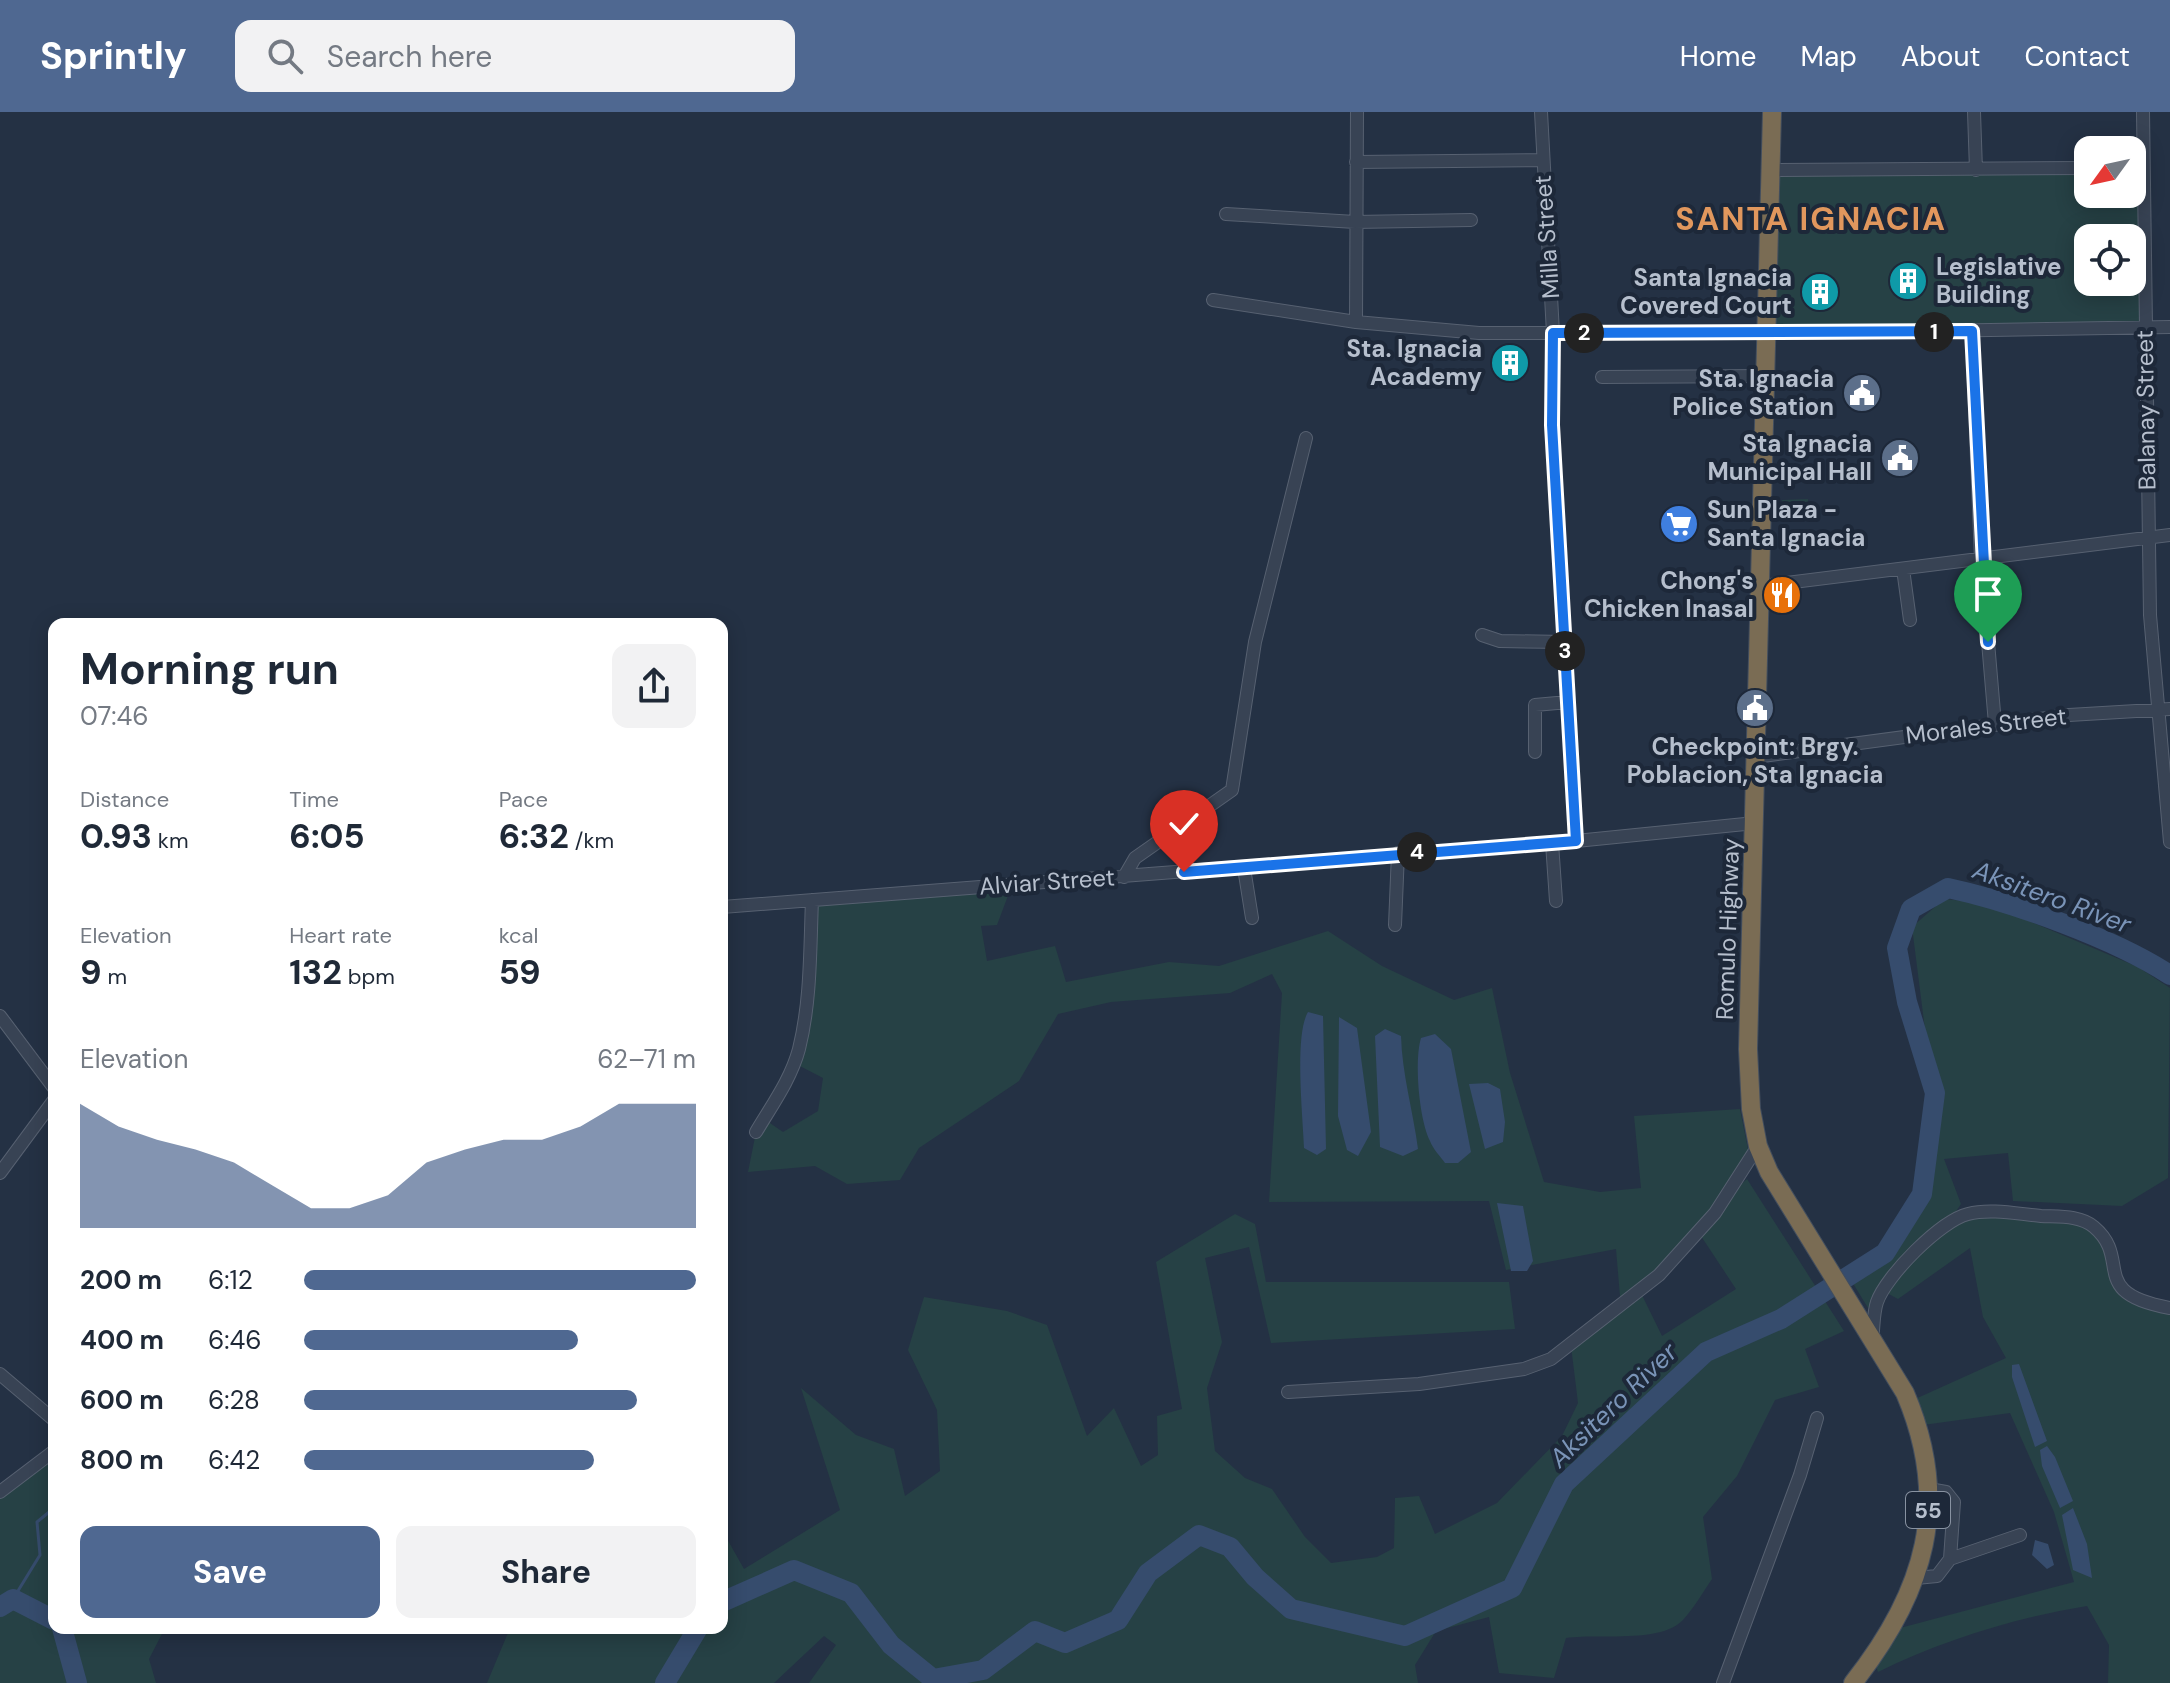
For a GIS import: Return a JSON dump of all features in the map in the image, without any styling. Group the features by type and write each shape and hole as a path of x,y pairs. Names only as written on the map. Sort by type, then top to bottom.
{"highway":[{"name":"Romulo Highway","path":"1772,112 1748,1082 1758,1146 1780,1194 1905,1393 1917,1420 1929,1489 1928,1524 1916,1578 1891,1631 1853,1683"}],"street":[{"path":"1356,322 1357,112"},
{"name":"Milla Street","path":"1541,112 1553,333 1552,425 1576,841"},
{"path":"1974,112 1976,170"},
{"name":"Balanay Street","path":"2141,136 2143,112"},
{"path":"1356,162 1542,160"},
{"path":"1771,170 2074,168"},
{"name":"Balanay Street","path":"2140,208 2148,539 2156,708 2170,842"},
{"path":"1226,214 1355,222 1471,220"},
{"path":"1213,300 1356,322 1479,333 1768,333 2170,327"},
{"path":"1972,331 1981,560 1995,724"},
{"path":"1602,377 1767,376"},
{"path":"1124,877 1135,858 1232,790 1252,655 1306,438"},
{"path":"1762,586 2170,535"},
{"path":"1903,569 1910,620"},
{"path":"1482,635 1500,641 1564,642"},
{"path":"1535,752 1535,705 1568,702"},
{"name":"Morales Street","path":"1755,757 1995,724 2170,709"},
{"name":"Alviar Street","path":"728,907 1552,843 1755,823"},
{"path":"1552,843 1556,901"},
{"path":"1395,925 1398,853"},
{"path":"1244,868 1252,918"},
{"path":"756,1132 791,1071 799,1048 809,975 812,900"},
{"path":"0,1016 48,1080"},
{"path":"0,1173 48,1108"},
{"path":"1288,1392 1419,1384 1524,1369 1551,1359 1659,1275 1715,1213 1758,1146"},
{"path":"1869,1336 1883,1290 1931,1237 1967,1214 1991,1212 2081,1219 2095,1228 2105,1242 2117,1282 2128,1296 2143,1303 2170,1308"},
{"path":"0,1374 48,1415"},
{"path":"1723,1683 1800,1475 1817,1418"},
{"path":"0,1492 48,1456"},
{"path":"1916,1578 1937,1576 1950,1559 1954,1502 1946,1492 1929,1489"},
{"path":"1950,1559 2020,1535"}],"green space":[{"path":"2074,169 2074,208 2141,208 2142,224 2074,224 2074,296 2143,296 2143,327 1769,331 1773,172"},
{"path":"1808,499 1809,515 1774,517 1774,509 1783,509 1782,500"},
{"path":"1012,885 997,925 981,926 987,961 1055,946 1066,982 1169,962 1219,966 1328,931 1382,966 1454,1000 1492,988 1510,1073 1544,1182 1600,1192 1641,1188 1634,1116 1740,1109 1750,1159 1728,1196 1747,1179 1844,1331 1805,1349 1819,1387 1775,1400 1737,1476 1703,1517 1712,1579 1683,1620 1660,1632 1644,1635 1566,1638 1554,1678 1499,1673 1489,1617 1436,1631 1415,1665 1418,1683 809,1683 836,1645 824,1636 774,1683 487,1683 507,1634 728,1634 728,1541 744,1569 840,1510 801,1388 856,1435 894,1449 905,1496 940,1471 937,1410 908,1350 924,1297 1007,1311 1047,1325 1087,1436 1114,1408 1141,1466 1158,1455 1157,1416 1182,1409 1156,1262 1235,1214 1255,1224 1266,1282 1509,1282 1515,1329 1271,1343 1249,1247 1205,1258 1222,1342 1207,1388 1215,1451 1245,1478 1272,1489 1305,1537 1331,1563 1377,1557 1394,1548 1395,1498 1419,1496 1435,1534 1497,1503 1562,1436 1578,1403 1571,1346 1621,1308 1616,1249 1506,1270 1489,1201 1269,1202 1282,993 1272,974 1230,993 1111,1002 1058,1014 1019,1081 919,1148 900,1180 847,1184 815,1166 748,1172 756,1132 764,1119 783,1132 818,1111 823,1078 794,1063 812,900","holes":["1699,1233 1736,1289 1662,1336 1640,1291"]},
{"path":"1944,899 1986,903 2138,967 2170,988 2168,1178 2122,1206 2013,1201 2008,1153 1944,1159 1961,1204 1948,1223 1967,1214 2073,1218 2105,1242 2117,1282 2170,1308 2170,1683 2108,1683 2109,1645 2087,1606 1980,1632 1878,1672 1873,1658 1900,1628 2074,1582 2054,1512 2010,1413 1923,1425 1913,1400 2006,1358 1983,1317 1970,1248 1898,1299 1883,1291 1868,1308 1851,1280 1885,1253 1922,1194 1934,1100 1912,927"},
{"path":"48,1452 48,1634 162,1634 149,1659 156,1683 0,1683 0,1487"}],"water":[{"path":"1308,1012 1323,1016 1326,1149 1317,1155 1304,1148 1300,1057"},
{"path":"1339,1017 1357,1028 1371,1132 1358,1156 1347,1150 1338,1116"},
{"path":"1385,1029 1401,1036 1418,1149 1403,1156 1380,1147 1375,1036"},
{"path":"1435,1034 1451,1049 1471,1152 1458,1163 1445,1163 1431,1144 1420,1105 1418,1075 1421,1038"},
{"path":"1488,1083 1500,1089 1505,1122 1503,1142 1485,1149 1469,1084"},
{"path":"1497,1203 1523,1206 1533,1261 1527,1271 1511,1271"},
{"path":"2019,1364 2047,1441 2035,1447 2012,1377 2012,1365"},
{"path":"2047,1446 2055,1457 2073,1501 2060,1508 2042,1466 2040,1450"},
{"path":"2073,1508 2087,1544 2092,1578 2073,1570 2062,1515"},
{"path":"2035,1540 2048,1544 2054,1565 2047,1569 2032,1555"}],"waterway":[{"name":"Aksitero River","path":"728,1599 794,1570 851,1593 891,1645 933,1679 983,1670 1035,1631 1065,1643 1118,1620 1148,1573 1199,1535 1230,1547 1255,1577 1291,1609 1405,1636 1512,1588 1564,1484 1706,1352 1781,1319 1885,1253 1922,1194 1935,1093 1907,1002 1897,948 1911,909 1948,888 1974,894 2093,935 2170,975"},
{"path":"13,1599 40,1555 37,1522 48,1513"},
{"name":"Aksitero River","path":"0,1607 13,1599 48,1617"},
{"name":"Aksitero River","path":"64,1634 77,1683"},
{"name":"Aksitero River","path":"665,1683 694,1634"}],"place":[{"name":"Legislative Building","path":"1908,281"},
{"name":"Santa Ignacia Covered Court","path":"1820,292"},
{"name":"Sta. Ignacia Academy","path":"1510,363"},
{"name":"Sta. Ignacia Police Station","path":"1862,393"},
{"name":"Sta Ignacia Municipal Hall","path":"1900,458"},
{"name":"Sun Plaza - Santa Ignacia","path":"1679,524"},
{"name":"Chong's Chicken Inasal","path":"1782,595"},
{"name":"Checkpoint: Brgy. Poblacion, Sta Ignacia","path":"1755,708"}],"district":[{"name":"SANTA IGNACIA","path":"1811,219"}],"route":[{"path":"1184,872 1576,841 1552,425 1553,333 1972,331 1981,560 1988,642"}]}
